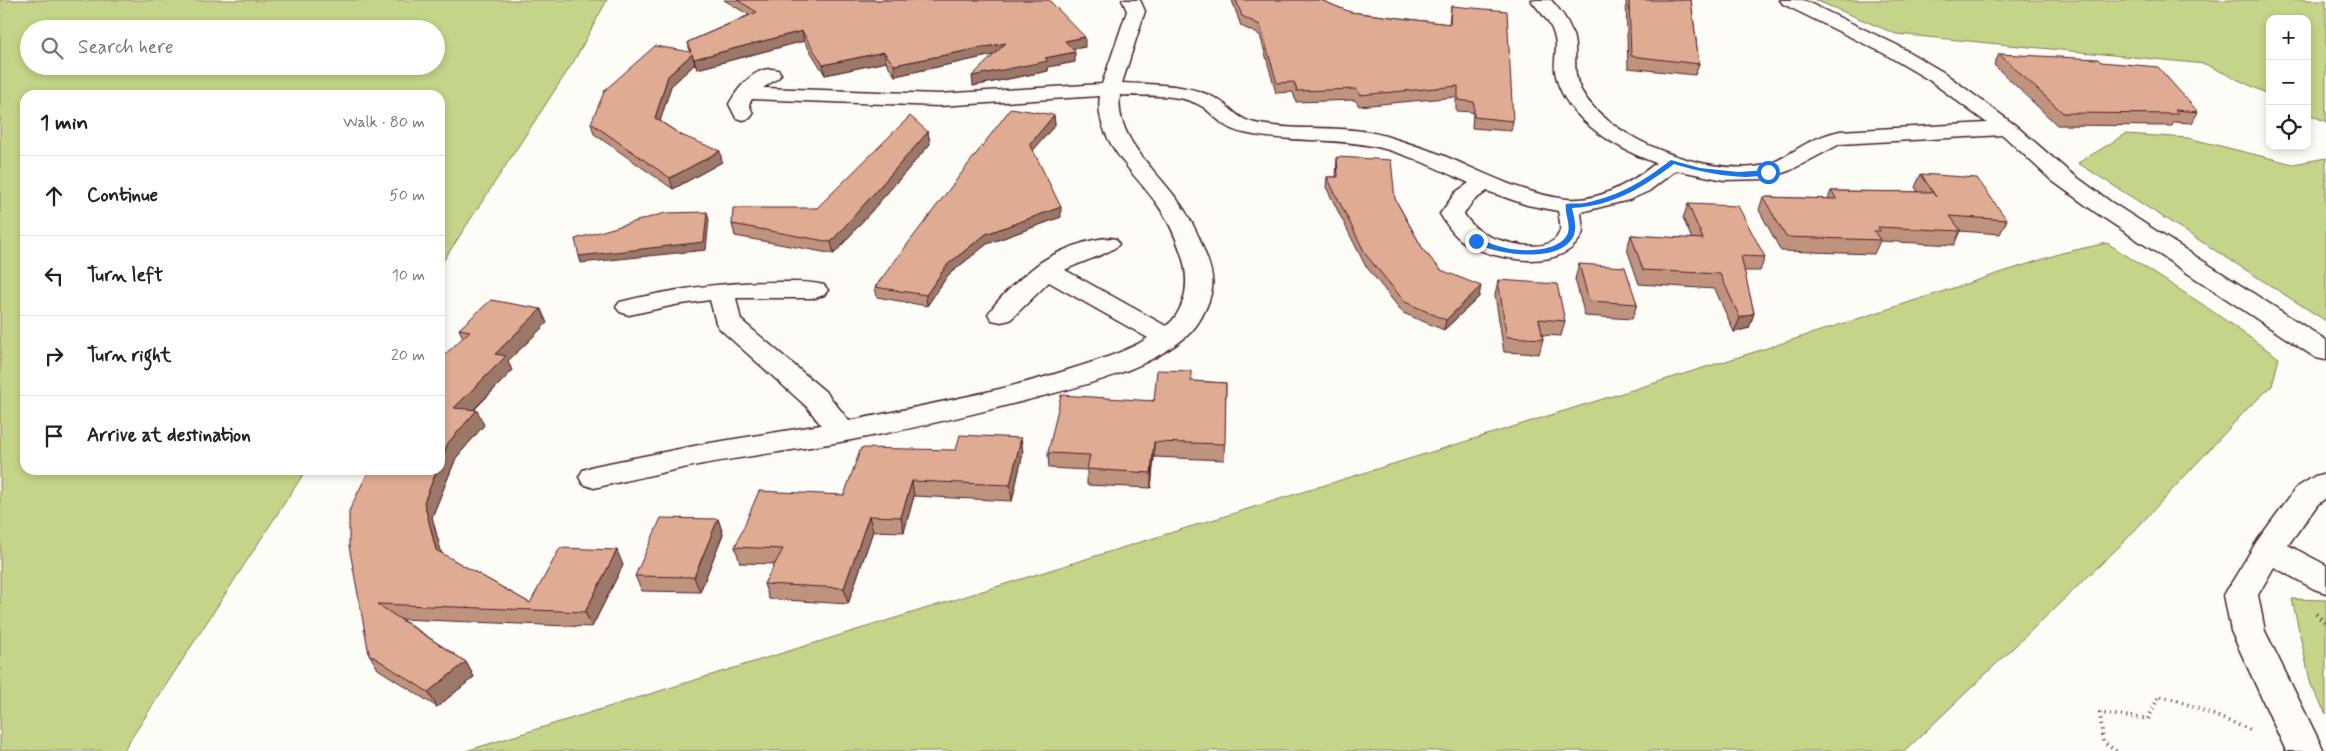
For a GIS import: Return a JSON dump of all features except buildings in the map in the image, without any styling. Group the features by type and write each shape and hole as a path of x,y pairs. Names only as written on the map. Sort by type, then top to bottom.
{"street":[{"path":"594,477 704,454 842,432 985,402 1058,383 1116,364 1152,347 1180,328 1195,305 1200,285 1196,262 1185,231 1168,203 1128,152 1114,129 1108,109 1122,48 1136,11 1131,0"},
{"path":"1540,0 1556,18 1565,41 1565,74 1576,100 1597,121 1635,145 1674,162 1699,170 1738,174 1768,172 1834,139 1922,131 2008,129"},
{"path":"1789,0 1917,64 1976,103 2059,175 2104,207 2326,352"},
{"path":"743,114 739,104 744,93 756,81 771,74"},
{"path":"744,93 939,100 1112,89 1156,90 1195,96 1243,127 1262,131 1329,134 1380,141 1432,159 1484,183 1535,200 1568,206 1584,205 1621,195 1641,186 1674,162"},
{"path":"1484,183 1464,197 1452,214 1455,223 1464,233 1476,241 1506,251 1546,252 1559,246 1570,236 1572,227 1568,206"},
{"path":"1001,314 1027,286 1046,270 1080,252 1107,244"},
{"path":"1046,270 1166,338"},
{"path":"629,307 664,298 723,291 815,290"},
{"path":"723,291 723,304 729,323 817,400 842,432"},
{"path":"2305,751 2248,631 2241,595 2268,549 2306,496 2326,484"},
{"path":"2268,549 2326,580"}],"path":[{"path":"2116,751 2103,742 2100,713 2148,719 2159,696 2177,700 2253,731"}],"green space":[{"path":"0,0 607,0 574,61 445,258 445,90 20,90 20,475 303,475 123,751 0,751"},
{"path":"1815,0 2326,0 2326,122 2311,115 2311,15 2266,15 2266,93 2205,64 1896,34"},
{"path":"2126,134 2188,138 2293,164 2326,158 2326,321 2078,163"},
{"path":"2107,243 2202,304 2279,358 2272,386 2246,410 2123,543 1905,751 466,751 1761,350 2062,253"},
{"path":"2292,599 2326,600 2326,714 2311,685"}],"route":[{"path":"1476,241 1506,251 1546,252 1559,246 1570,236 1572,227 1568,206 1584,205 1621,195 1641,186 1674,162 1699,170 1738,174 1768,172"}]}
